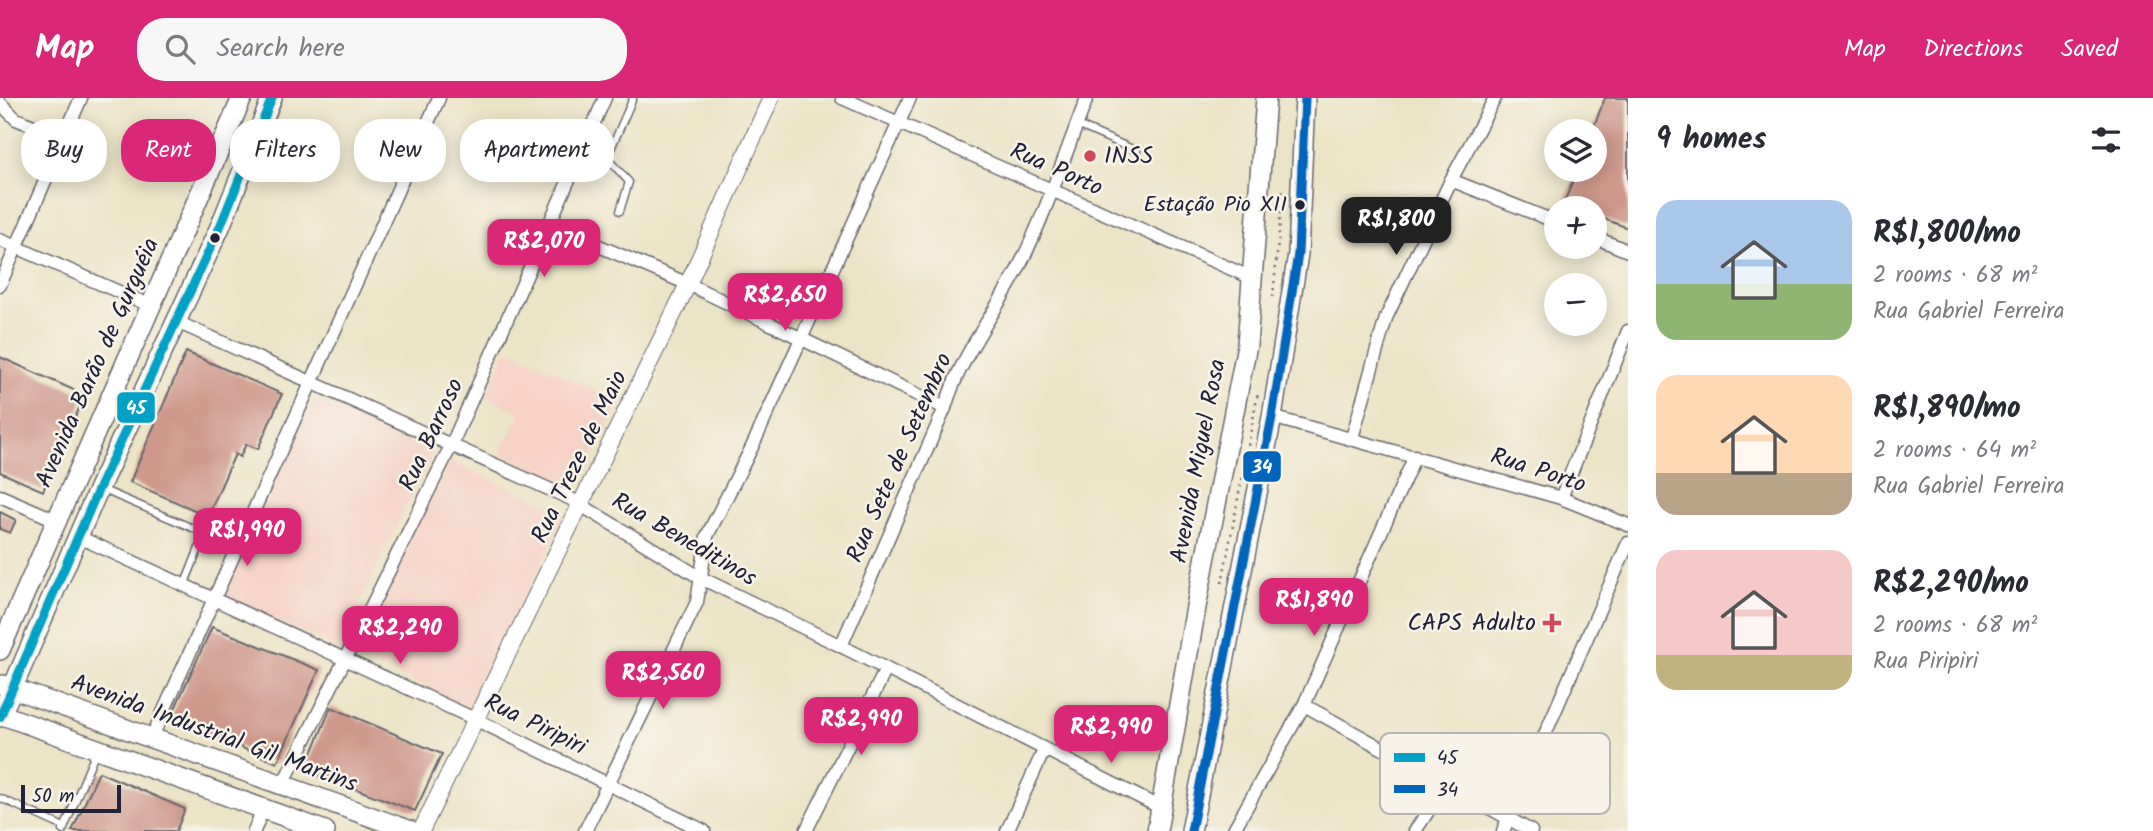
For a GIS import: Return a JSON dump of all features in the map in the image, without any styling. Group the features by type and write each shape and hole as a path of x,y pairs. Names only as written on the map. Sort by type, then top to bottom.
{"main road":[{"name":"Avenida Barão de Gurguéia","path":"0,650 242,98"},
{"path":"272,98 220,227 79,537 6,686 0,716 326,831"},
{"name":"Avenida Miguel Rosa","path":"1157,831 1163,809 1175,720 1247,345 1266,98"},
{"path":"1195,829 1272,417 1298,254 1305,98"},
{"name":"Avenida Industrial Gil Martins","path":"6,686 411,831"}],"street":[{"path":"72,119 81,98"},
{"path":"152,737 439,98"},
{"name":"Rua Barroso","path":"283,783 451,446 606,98"},
{"name":"Rua Treze de Maio","path":"421,831 583,505 688,284 771,98"},
{"name":"Rua Porto","path":"842,98 1254,279"},
{"path":"586,831 697,602 707,536 802,337 910,98"},
{"name":"Rua Sete de Setembro","path":"841,646 945,408 959,368 1005,295 1029,246 1087,98"},
{"path":"1352,439 1386,318 1451,180 1495,98"},
{"path":"0,103 21,121"},
{"path":"1451,180 1544,217"},
{"path":"0,285 44,182"},
{"path":"550,225 688,284 945,408"},
{"path":"0,240 149,305"},
{"path":"1607,242 1628,251"},
{"name":"Rua Beneditinos","path":"177,322 583,505 701,578 886,668 1163,809"},
{"path":"1561,498 1628,331"},
{"name":"Rua Porto","path":"1272,417 1561,498 1628,525"},
{"path":"1233,831 1304,705 1415,456"},
{"path":"0,496 56,520"},
{"name":"Rua Piripiri","path":"79,537 477,720 704,831"},
{"path":"1545,733 1628,543"},
{"path":"806,831 886,668"},
{"path":"1304,705 1380,747"},
{"path":"1007,831 1044,750"},
{"path":"254,831 263,809"},
{"path":"1415,831 1426,814"},
{"path":"1501,814 1531,831"},
{"path":"1503,831 1510,814"}],"lane":[{"path":"620,211 629,182 607,158 633,98"},
{"path":"1077,125 1137,151"},
{"path":"99,488 202,532 201,543 184,586"},
{"path":"0,799 63,829 96,749"}],"shaded area":[{"path":"507,349 621,402 575,491 500,453 521,413 486,396"},
{"path":"313,399 433,453 337,648 221,595"},
{"path":"450,461 567,513 469,707 352,654"}],"building":[{"path":"1605,98 1628,98 1628,228 1607,220 1607,196 1567,196 1572,182 1607,182 1607,119 1597,119"},
{"path":"186,352 282,394 258,449 246,444 240,457 235,454 208,516 130,482"},
{"path":"0,357 85,395 43,491 0,472"},
{"path":"0,512 16,520 10,533 0,529"},
{"path":"212,627 319,670 277,763 171,717"},
{"path":"331,707 442,754 415,811 305,770"},
{"path":"99,772 185,809 176,831 72,831"}],"transit line":[{"name":"45","path":"0,717 99,488 220,227 272,98"},
{"name":"34","path":"1191,831 1272,417 1298,254 1305,98"}],"place":[{"name":"INSS","path":"1090,156"},
{"name":"Estação Pio XII","path":"1300,205"},
{"name":"CAPS Adulto","path":"1552,623"}]}
